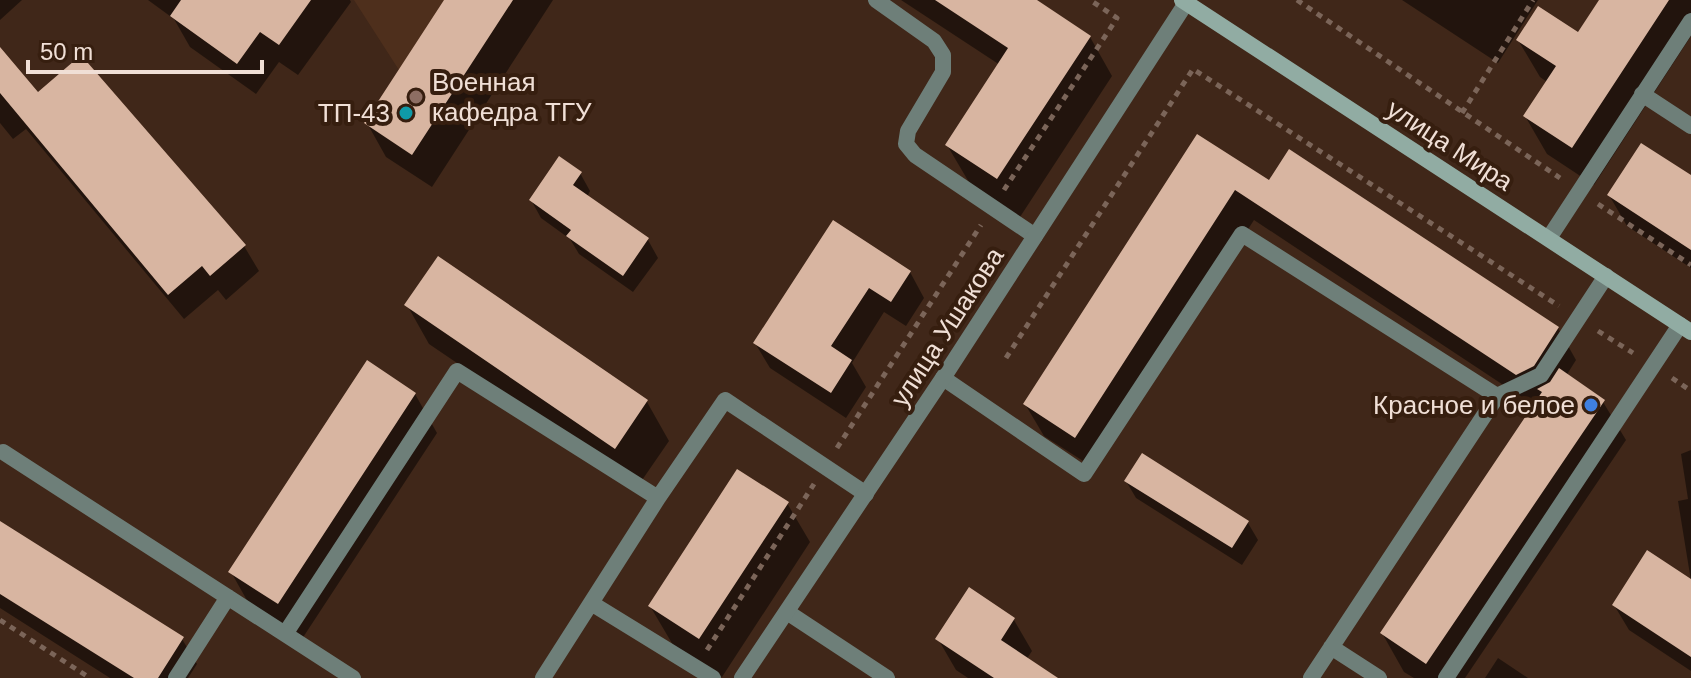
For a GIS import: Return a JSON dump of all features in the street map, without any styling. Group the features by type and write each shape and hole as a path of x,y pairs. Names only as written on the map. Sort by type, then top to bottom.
{"main road":[{"name":"улица Мира","path":"1185,1 1686,328"}],"street":[{"path":"876,0 934,41 943,55 943,72 908,131 906,144 915,155 1035,236"},
{"name":"улица Ушакова","path":"742,678 943,378 1185,1"},
{"path":"1549,238 1691,21"},
{"path":"1642,94 1691,126"},
{"path":"943,378 1084,474 1242,234 1497,396"},
{"path":"1311,678 1497,396 1541,375 1606,276"},
{"path":"1446,678 1653,366 1686,328"},
{"path":"285,634 457,371 658,498"},
{"path":"543,678 725,400 866,494"},
{"path":"3,452 353,678"},
{"path":"176,678 228,597"},
{"path":"591,603 713,678"},
{"path":"787,612 887,678"},
{"path":"1331,647 1379,678"}],"path":[{"path":"696,667 1117,18 1090,0"},
{"path":"1297,0 1691,265"},
{"path":"1462,113 1533,0"},
{"path":"1006,358 1193,69 1691,391"},
{"path":"0,620 90,678"}],"shaded area":[{"name":"Военная кафедра ТГУ","path":"354,0 513,0 412,155 364,123 399,70"}],"building":[{"path":"181,0 311,0 279,45 260,32 237,64 170,16"},
{"name":"Военная кафедра ТГУ","path":"444,0 513,0 412,155 364,123"},
{"path":"935,0 1037,0 1091,36 997,179 945,145 1008,48"},
{"path":"1599,0 1669,0 1572,148 1523,116 1556,66 1516,40 1538,6 1578,32"},
{"path":"0,47 38,92 81,55 246,245 210,276 202,266 168,295 0,93"},
{"path":"1197,134 1269,180 1289,149 1559,327 1534,366 1516,375 1235,190 1075,438 1023,404"},
{"path":"1641,143 1691,175 1691,250 1607,195"},
{"path":"559,156 582,172 573,185 649,238 623,276 566,236 571,230 529,200"},
{"path":"833,220 911,271 891,302 869,288 831,346 852,360 831,393 753,343"},
{"path":"438,256 648,400 615,449 404,305"},
{"path":"367,360 416,393 278,604 228,572"},
{"path":"1559,368 1605,400 1426,664 1380,633 1542,392 1537,389 1550,382"},
{"path":"1142,453 1249,521 1232,548 1124,481"},
{"path":"737,469 789,502 699,639 648,606"},
{"path":"0,521 184,637 158,678 134,678 0,594"},
{"path":"1647,550 1691,579 1691,657 1612,605"},
{"path":"969,587 1015,618 1001,640 1058,678 994,678 935,639"}],"place":[{"name":"Военная кафедра ТГУ","path":"416,97"},
{"name":"ТП-43","path":"406,113"},
{"name":"Красное и белое","path":"1591,405"}]}
